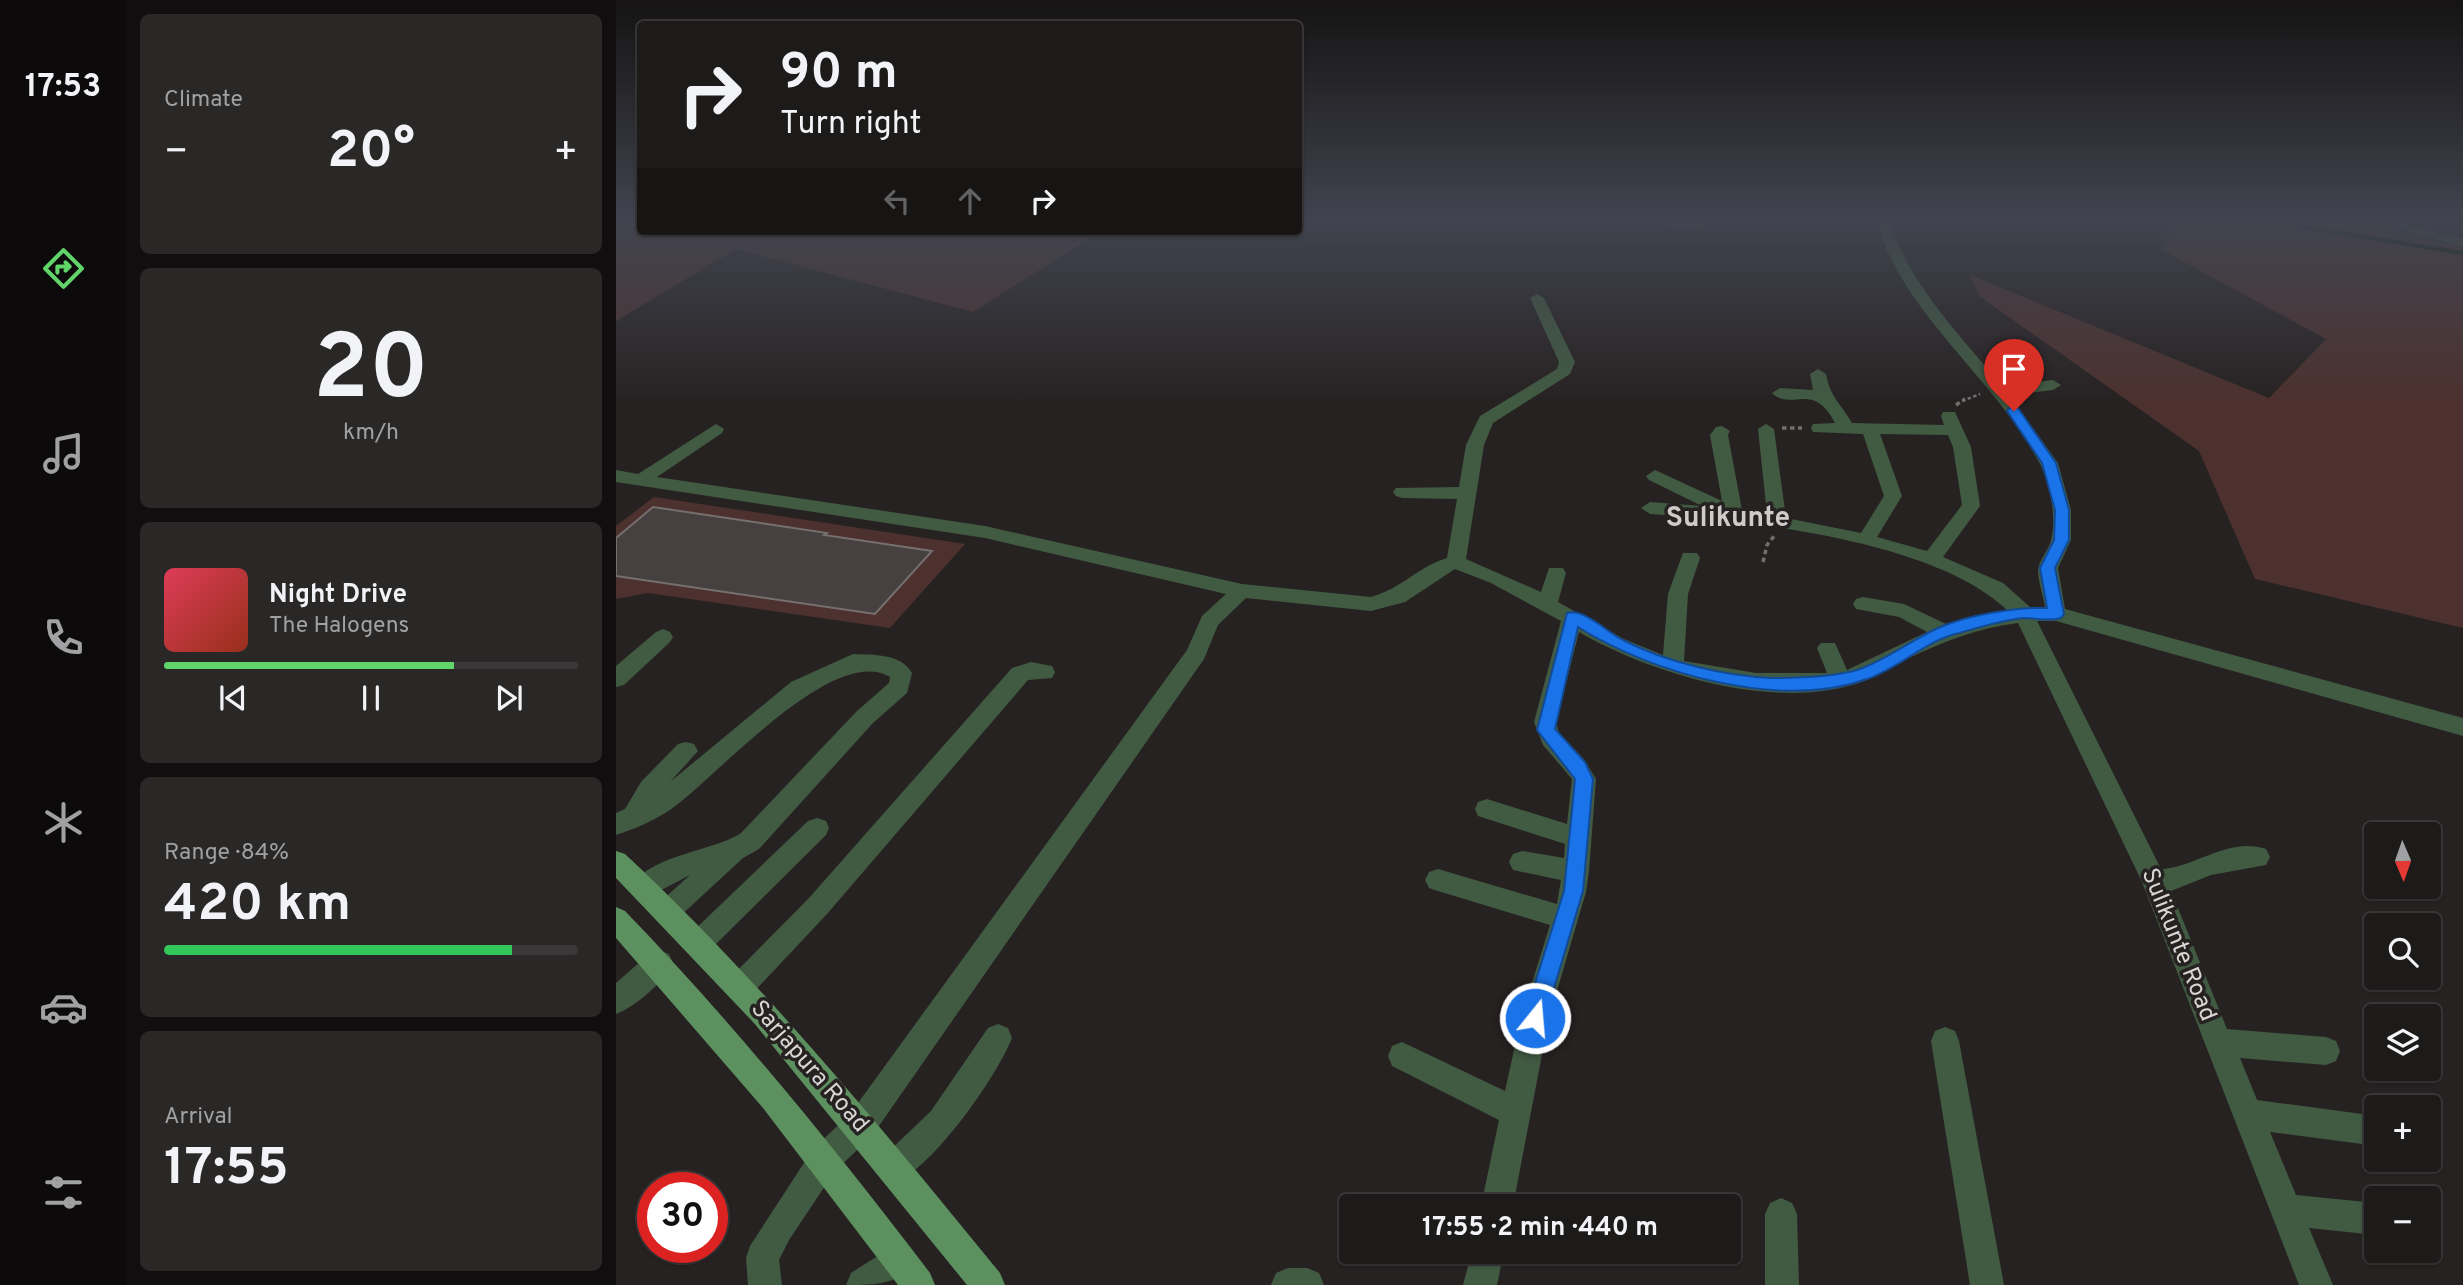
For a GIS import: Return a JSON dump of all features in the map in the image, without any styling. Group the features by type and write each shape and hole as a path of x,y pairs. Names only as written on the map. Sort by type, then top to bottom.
{"main road":[{"name":"Sarjapura Road","path":"616,862 699,943 861,1125 988,1285"},
{"path":"616,919 659,963 824,1160 918,1285"}],"street":[{"path":"1912,280 1932,310 2014,411 2052,470 2062,510 2061,540 2048,568 2056,614"},
{"path":"1456,562 1475,444 1486,420 1564,371 1567,362 1537,298"},
{"path":"1818,374 1821,395"},
{"path":"1996,392 2053,385"},
{"path":"1780,393 1821,395 1835,407 1845,428"},
{"path":"1819,428 1952,423 1962,447 1971,506 1931,559"},
{"path":"1866,540 1893,496 1869,428"},
{"path":"642,479 716,429"},
{"path":"1766,429 1777,523"},
{"path":"1722,431 1719,435 1734,514"},
{"path":"616,476 985,532 1242,591 1371,604 1398,597 1442,566 1456,562 1548,603 1618,645 1726,678 1772,684 1840,680 1864,674 1944,632 2023,613 2056,614 2463,727"},
{"path":"1655,476 1734,514"},
{"path":"1402,492 1468,493"},
{"path":"1650,508 1734,514 1866,540 1931,559 1996,588 2023,613"},
{"path":"1673,664 1678,594 1690,558"},
{"path":"1548,603 1556,572"},
{"path":"758,1276 824,1160 861,1125 1197,653 1209,621 1242,591"},
{"path":"1863,604 1904,611 1944,632"},
{"name":"Sulikunte Road","path":"2023,613 2154,881 2216,1042 2316,1285"},
{"path":"1499,1194 1535,1018 1576,871 1584,779 1579,768 1549,738 1545,722 1572,617"},
{"path":"616,679 663,637"},
{"path":"1828,648 1840,680"},
{"path":"625,821 664,802 760,717 799,688 853,662 884,663 901,673 899,688 864,717 751,841 736,850 668,911"},
{"path":"739,988 818,906 1020,674 1031,670 1044,672"},
{"path":"625,821 651,788 687,751"},
{"path":"1487,809 1579,838"},
{"path":"699,943 817,828"},
{"path":"644,888 676,867 736,850"},
{"path":"2154,881 2173,880 2207,864 2258,857"},
{"path":"1522,862 1576,871"},
{"path":"1438,880 1565,918"},
{"path":"616,1001 659,963"},
{"path":"895,1167 942,1122 998,1038"},
{"path":"1945,1041 1987,1285"},
{"path":"2216,1042 2326,1051"},
{"path":"1402,1056 1515,1112"},
{"path":"2246,1114 2362,1129"},
{"path":"2285,1210 2364,1218"},
{"path":"1781,1213 1782,1285"},
{"path":"863,1285 898,1259"},
{"path":"1480,1285 1485,1264"},
{"path":"1288,1285 1307,1285"}],"path":[{"path":"1952,423 1958,402 1971,396 1996,392"},
{"path":"1766,429 1819,428"},
{"path":"1763,562 1767,545 1774,540 1777,523"}],"shaded area":[{"path":"616,280 684,280 616,321"},
{"path":"852,280 1024,280 973,312"},
{"path":"1972,280 1982,280 2269,398 2326,339 2217,280 2463,280 2463,628 2255,579 2199,451 1979,296"},
{"path":"654,497 965,544 890,628 648,593 616,599 616,526"}],"building":[{"path":"653,507 932,551 875,614 616,576 616,538"}],"district":[{"name":"Sulikunte","path":"1728,519"}],"route":[{"path":"1535,1018 1573,891 1584,791 1582,772 1549,738 1545,722 1572,617 1618,645 1663,662 1726,678 1772,684 1840,680 1864,674 1944,632 2004,616 2023,613 2056,614 2048,568 2061,540 2062,510 2049,463 2014,411"}]}
